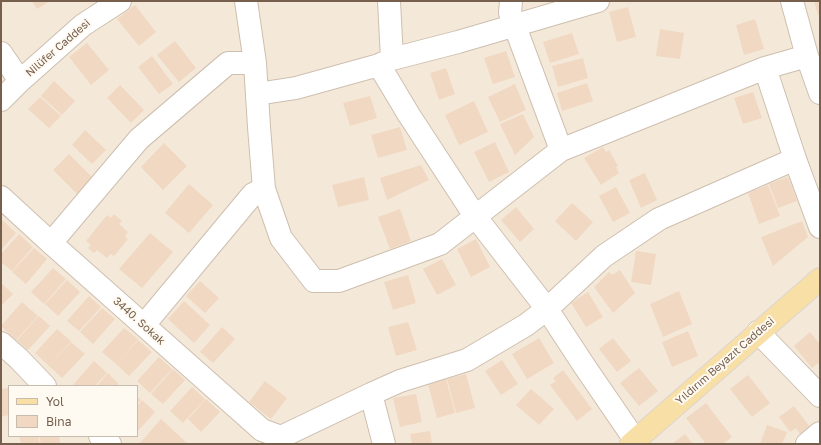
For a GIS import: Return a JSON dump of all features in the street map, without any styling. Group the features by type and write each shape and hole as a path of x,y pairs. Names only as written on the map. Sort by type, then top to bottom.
{"main road":[{"name":"Yıldırım Beyazıt Caddesi","path":"633,442 820,279"}],"street":[{"name":"Nilüfer Caddesi","path":"1,100 83,25 120,1"},
{"path":"246,1 255,64 264,189 281,238 314,281 339,281 440,244 561,150 766,68 808,56"},
{"path":"389,1 386,62 413,122 475,216 547,309 633,442"},
{"path":"511,1 510,13 514,26 561,150"},
{"path":"257,94 296,88 598,1"},
{"path":"792,1 820,93"},
{"path":"1,53 20,81"},
{"path":"51,243 139,139 228,63 255,64"},
{"path":"766,68 795,159 820,227"},
{"path":"384,444 372,394 400,381 467,360 526,326 547,309 604,256 660,219 795,159"},
{"path":"144,325 252,194 264,189"},
{"name":"3440. Sokak","path":"1,197 262,430 281,437 372,394"},
{"path":"758,332 820,396"},
{"path":"1,342 10,360 45,385"},
{"path":"807,444 820,433"},
{"path":"101,437 110,444"}],"shaded area":[{"path":"1,1 820,1 820,444 1,444"}],"building":[{"path":"32,1 50,1 37,9"},
{"path":"814,1 820,1 820,14 818,15"},
{"path":"135,5 156,32 139,46 117,19"},
{"path":"628,7 636,37 617,42 609,12"},
{"path":"755,19 764,49 744,55 736,25"},
{"path":"660,29 684,33 680,59 656,56"},
{"path":"572,33 579,54 550,63 543,42"},
{"path":"175,41 196,68 179,82 157,55"},
{"path":"87,43 109,70 91,85 69,57"},
{"path":"506,51 515,77 493,84 484,58"},
{"path":"152,56 173,84 159,94 138,67"},
{"path":"583,58 588,78 558,87 552,66"},
{"path":"446,68 455,94 439,100 430,73"},
{"path":"54,81 75,101 62,115 41,96"},
{"path":"587,83 593,101 562,111 557,93"},
{"path":"515,84 526,110 500,122 488,97"},
{"path":"120,85 144,110 131,123 107,98"},
{"path":"753,92 762,118 743,124 734,98"},
{"path":"370,96 377,118 350,126 343,103"},
{"path":"40,97 61,116 49,128 28,109"},
{"path":"474,101 488,132 459,145 445,115"},
{"path":"523,114 534,137 515,155 500,124"},
{"path":"400,127 407,150 378,158 371,135"},
{"path":"85,130 106,150 92,164 72,145"},
{"path":"495,142 509,172 489,182 474,152"},
{"path":"164,143 187,166 163,190 141,167"},
{"path":"603,147 606,152 609,150 618,166 616,167 619,173 601,185 584,158"},
{"path":"69,154 93,178 77,194 53,170"},
{"path":"421,165 429,180 387,200 380,178"},
{"path":"645,173 657,200 641,208 629,180"},
{"path":"364,177 369,200 338,207 332,185"},
{"path":"788,177 797,201 778,208 769,184"},
{"path":"189,184 213,205 189,233 165,213"},
{"path":"768,185 780,216 759,224 748,193"},
{"path":"616,187 630,213 613,222 599,196"},
{"path":"572,203 593,222 576,241 555,221"},
{"path":"516,207 534,229 520,242 501,220"},
{"path":"400,209 411,241 390,249 378,217"},
{"path":"114,214 122,221 119,224 128,232 125,236 128,239 114,256 110,254 107,258 97,250 94,253 88,248 91,245 86,241 107,215 111,218"},
{"path":"1,219 16,233 1,250"},
{"path":"802,221 808,237 773,266 761,237"},
{"path":"150,233 173,252 142,288 119,269"},
{"path":"19,234 33,247 12,271 1,262 1,254"},
{"path":"476,239 490,267 471,277 457,249"},
{"path":"34,248 47,259 26,284 12,272"},
{"path":"636,251 656,254 651,285 631,282"},
{"path":"442,259 456,285 437,295 423,269"},
{"path":"53,268 66,279 44,304 31,292"},
{"path":"620,270 635,293 613,313 594,287 609,272 612,275"},
{"path":"408,275 416,303 393,310 384,282"},
{"path":"67,280 80,292 58,316 45,304"},
{"path":"200,281 219,298 205,313 186,296"},
{"path":"1,283 13,294 1,306"},
{"path":"679,291 692,324 663,337 650,304"},
{"path":"588,292 603,317 586,327 571,303"},
{"path":"89,296 101,307 79,331 67,321"},
{"path":"184,301 210,325 194,343 168,319"},
{"path":"22,302 38,316 16,340 1,326"},
{"path":"102,308 115,319 93,344 80,332"},
{"path":"39,316 50,326 28,350 17,340"},
{"path":"408,322 417,350 396,356 388,327"},
{"path":"222,327 235,339 213,363 200,352"},
{"path":"124,328 138,339 116,364 102,352"},
{"path":"57,329 71,341 49,366 35,353"},
{"path":"688,331 698,356 672,367 662,342"},
{"path":"810,332 820,344 820,362 812,368 794,346"},
{"path":"539,338 554,363 527,379 512,354"},
{"path":"613,338 631,361 617,372 599,349"},
{"path":"138,340 152,352 129,376 116,364"},
{"path":"71,342 85,354 62,378 49,366"},
{"path":"159,357 172,369 150,393 137,381"},
{"path":"502,360 518,384 501,395 485,371"},
{"path":"94,361 107,373 96,385 73,385"},
{"path":"639,368 658,391 639,406 620,383"},
{"path":"173,369 185,380 163,404 151,394"},
{"path":"563,370 592,409 577,421 550,385 556,381 553,378"},
{"path":"108,373 119,384 118,385 98,385"},
{"path":"466,374 475,408 456,413 447,379"},
{"path":"748,375 770,403 752,417 730,389"},
{"path":"446,379 455,413 437,418 428,384"},
{"path":"265,381 287,398 271,419 249,402"},
{"path":"192,387 205,399 183,423 170,411"},
{"path":"8,388 8,415 1,417 1,389"},
{"path":"531,389 554,409 539,425 516,405"},
{"path":"416,394 422,422 400,427 393,398"},
{"path":"206,399 220,412 201,432 188,419"},
{"path":"142,400 155,412 138,431 138,405"},
{"path":"706,403 732,437 723,444 706,444 686,418"},
{"path":"794,406 810,427 800,434 796,428 790,432 779,417"},
{"path":"161,419 187,443 139,444"},
{"path":"767,425 787,432 782,444 760,444"},
{"path":"430,431 432,444 412,444 410,434"},
{"path":"685,434 693,444 672,444"},
{"path":"19,437 38,437 40,444 21,444"},
{"path":"39,437 59,437 60,444 41,444"}]}
